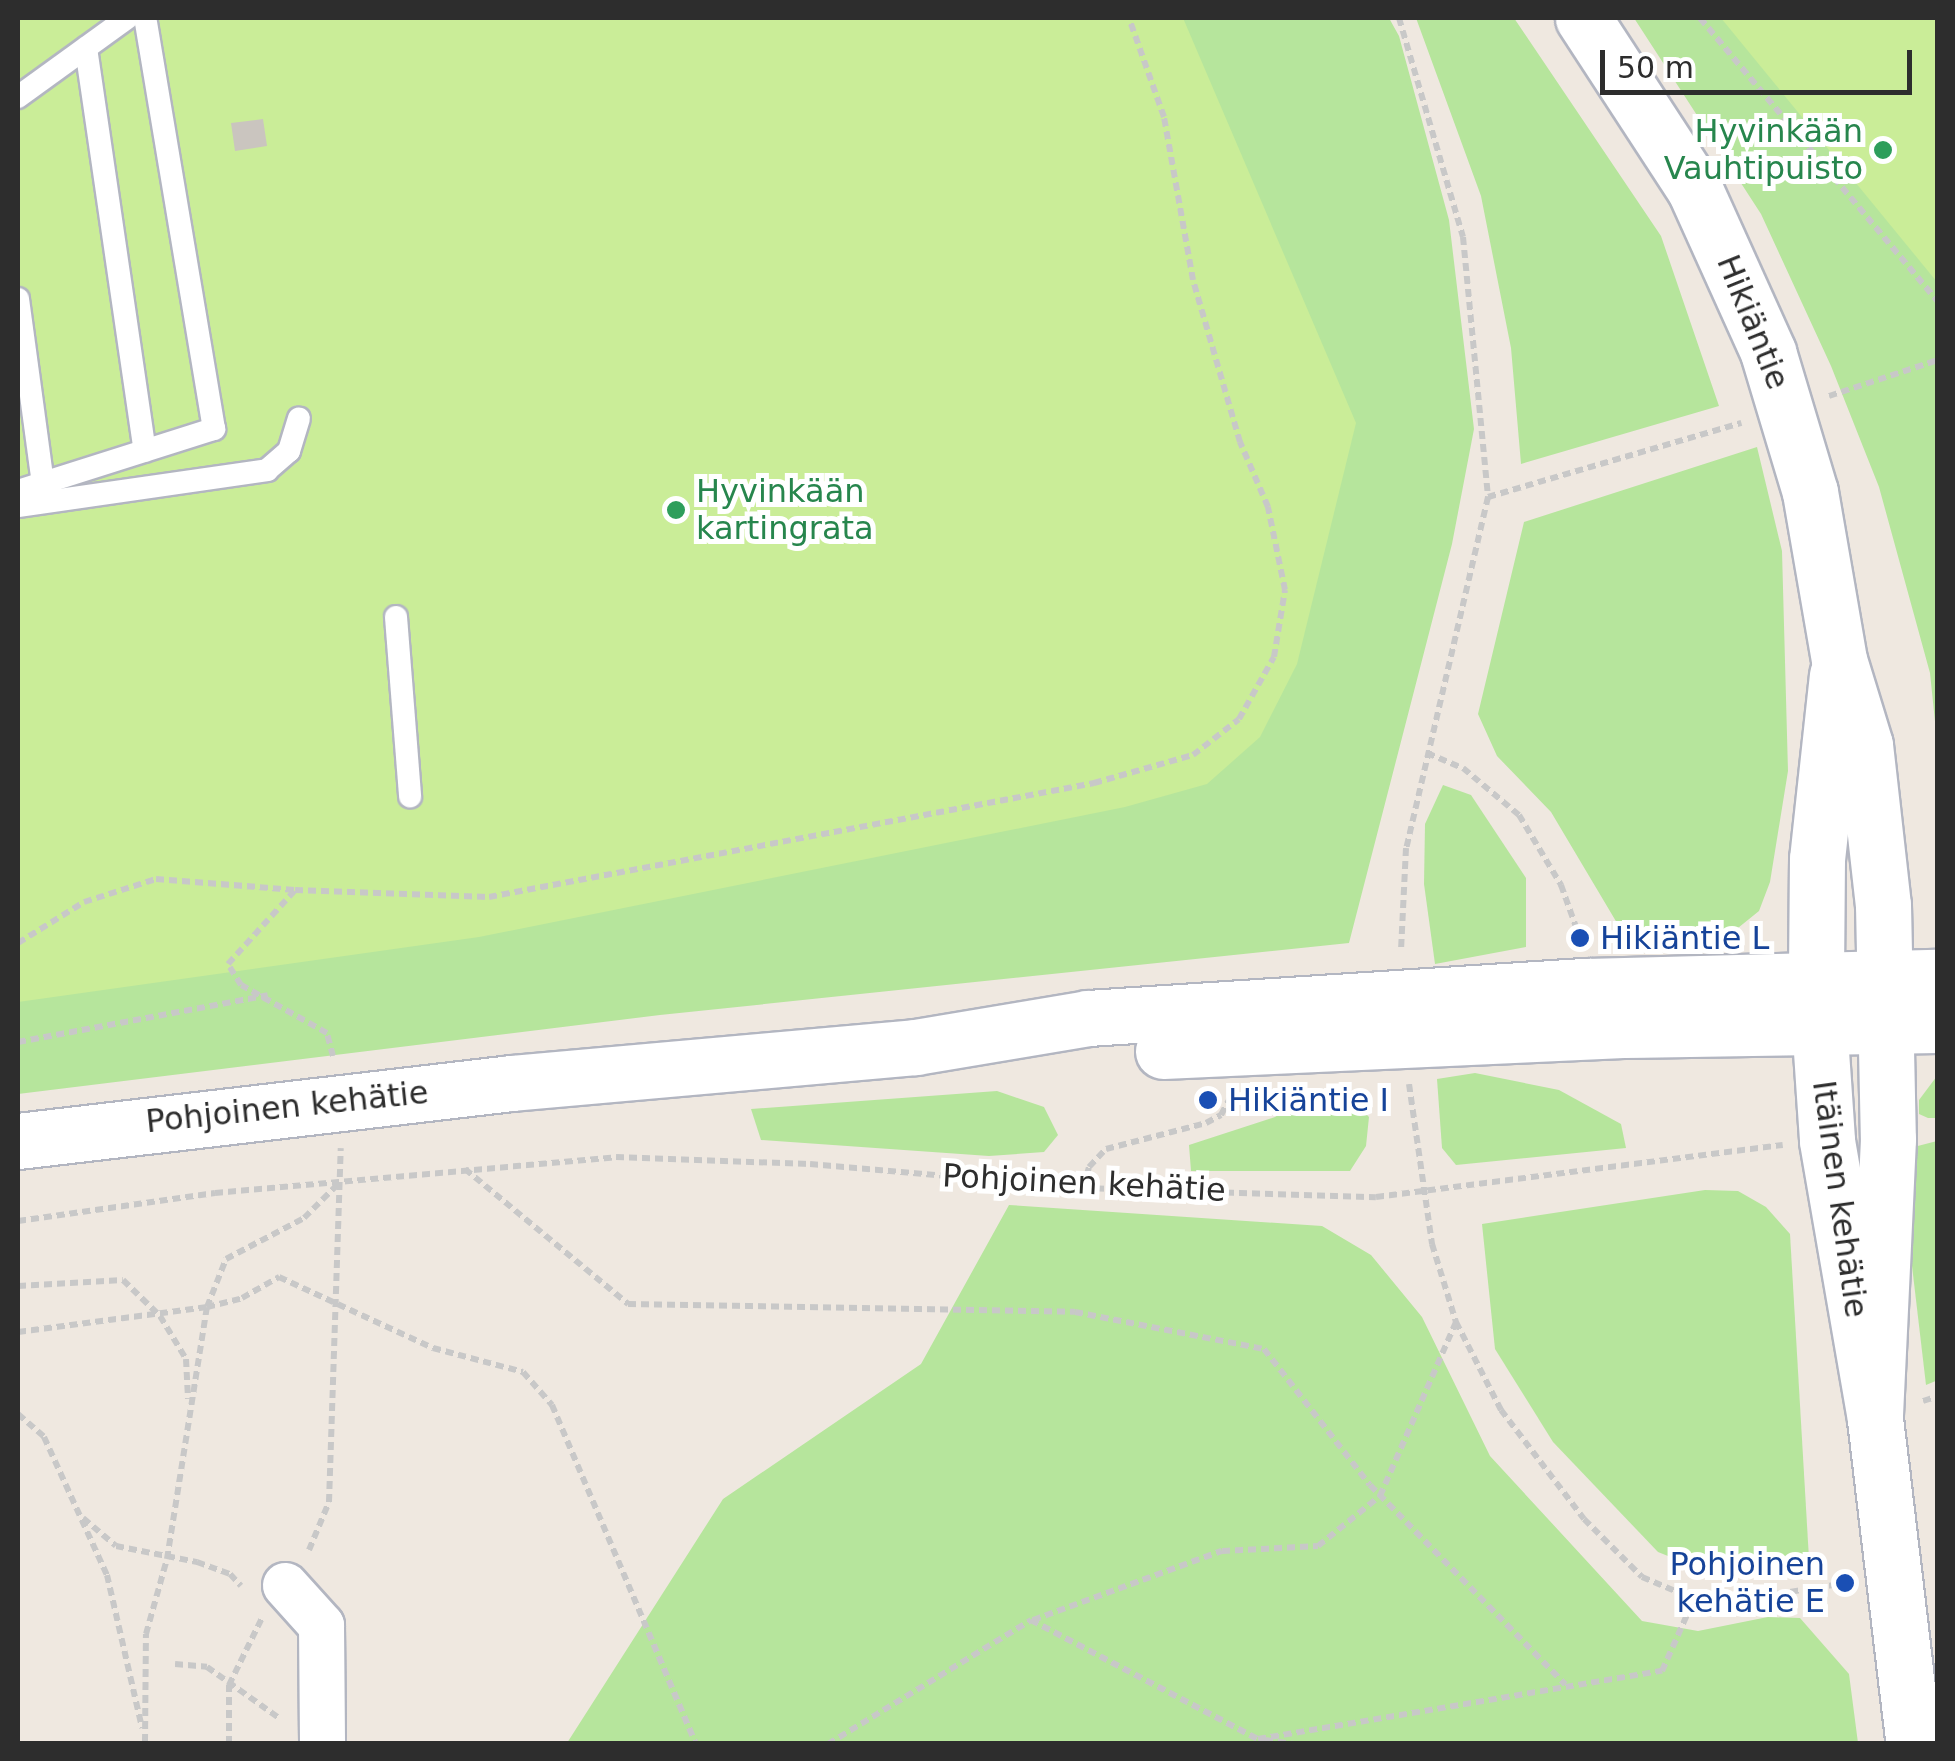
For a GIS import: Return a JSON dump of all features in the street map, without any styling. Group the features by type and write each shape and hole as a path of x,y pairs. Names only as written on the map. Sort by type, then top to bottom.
{"main road":[{"name":"Hikiäntie","path":"1583,18 1695,190 1761,335 1806,478 1839,660 1865,745 1911,1001"},
{"name":"Hikiäntie","path":"1817,1003 1817,859 1839,660"},
{"name":"Pohjoinen kehätie","path":"18,1141 343,1101 915,1048 1090,1054 1817,1003 1911,1001"},
{"name":"Itäinen kehätie","path":"1911,1001 1888,1154 1899,1410 1892,1577 1914,1744"},
{"name":"Itäinen kehätie","path":"1817,1003 1827,1141 1899,1410"}],"street":[{"path":"275,1599 321,1625 322,1738"}],"lane":[{"path":"18,97 127,18"},
{"path":"18,491 214,429 145,18"},
{"path":"86,48 144,451"},
{"path":"18,300 43,483"},
{"path":"18,506 266,470 289,450 299,418"},
{"path":"396,617 410,796"}],"path":[{"path":"18,943 84,902 156,879 295,890 489,897 1094,783 1193,755 1238,719 1274,657 1285,590 1268,506 1240,442 1193,280 1164,118 1129,18"},
{"path":"1399,18 1463,237 1488,497 1406,848 1401,968"},
{"path":"1700,18 1938,302"},
{"path":"1818,400 1938,360"},
{"path":"1488,497 1760,417"},
{"path":"1427,753 1463,768 1519,816 1561,885 1580,938"},
{"path":"295,890 228,964 241,985 269,995 327,1032 343,1101 339,1305 329,1502"},
{"path":"18,1042 269,995"},
{"path":"1408,1073 1424,1195 1456,1322 1501,1410 1584,1519 1642,1577 1694,1599 1739,1600 1892,1577"},
{"path":"1084,1188 1089,1168 1106,1149 1206,1124 1221,1115 1230,1098"},
{"name":"Pohjoinen kehätie","path":"18,1221 340,1182 616,1157 703,1159 1084,1188 1424,1195 1827,1141"},
{"path":"465,1169 628,1304 1075,1312 1264,1349 1380,1496 1565,1684"},
{"path":"145,1743 146,1634 166,1559 207,1307 226,1258 304,1218 340,1182"},
{"path":"18,1332 207,1307 242,1298 279,1277 433,1348 523,1372 552,1404 696,1744"},
{"path":"18,1286 123,1280 160,1316 186,1359 189,1415"},
{"path":"828,1744 1031,1620 1222,1551 1318,1546 1380,1496 1456,1322"},
{"path":"1899,1410 1938,1404"},
{"path":"18,1414 44,1437 107,1575 145,1743"},
{"path":"80,1515 116,1546 230,1574 275,1599"},
{"path":"1258,1739 1565,1684 1662,1672 1694,1599"},
{"path":"1031,1620 1258,1739 1294,1744"},
{"path":"175,1664 207,1667 284,1721 322,1738"}],"green space":[{"name":"Hyvinkään kartingrata","path":"18,18 1183,18 1356,423 1297,664 1260,737 1207,784 1125,807 479,937 18,1002"},
{"name":"Hyvinkään kartingrata","path":"1015,18 1389,18 1399,36 1449,220 1474,429 1452,544 1349,943 660,1015 18,1094 18,899"},
{"path":"1416,18 1514,18 1661,236 1719,406 1521,464 1511,348 1481,196"},
{"path":"1634,18 1937,18 1937,741 1930,673 1879,487 1831,366 1761,214"},
{"name":"Hyvinkään Vauhtipuisto","path":"1721,18 1937,18 1937,282"},
{"path":"1757,447 1782,551 1788,771 1770,882 1759,911 1733,932 1692,940 1651,936 1617,923 1551,812 1497,756 1478,714 1524,522"},
{"path":"1443,785 1471,795 1526,878 1526,947 1435,964 1424,884 1425,824"},
{"path":"1475,1073 1559,1090 1621,1124 1626,1148 1456,1165 1442,1148 1437,1079"},
{"path":"1937,1076 1937,1118 1928,1118 1919,1114 1919,1100"},
{"path":"997,1091 1044,1107 1058,1135 1044,1152 989,1156 761,1140 751,1109"},
{"path":"1310,1094 1346,1094 1369,1117 1366,1146 1350,1171 1191,1171 1189,1145 1275,1117"},
{"path":"1937,1141 1938,1380 1926,1385 1908,1232 1910,1148"},
{"path":"1705,1190 1738,1191 1766,1207 1790,1234 1809,1559 1713,1574 1658,1552 1553,1442 1495,1349 1482,1224"},
{"path":"1009,1205 1322,1226 1371,1255 1422,1317 1490,1456 1642,1621 1698,1631 1768,1617 1800,1618 1849,1674 1858,1743 567,1743 723,1499 921,1364"}],"building":[{"path":"263,119 267,146 235,151 231,123"}],"place":[{"name":"Hyvinkään Vauhtipuisto","path":"1883,150"},
{"name":"Hyvinkään kartingrata","path":"676,510"},
{"name":"Hikiäntie L","path":"1580,938"},
{"name":"Hikiäntie I","path":"1208,1100"},
{"name":"Pohjoinen kehätie E","path":"1845,1583"}]}
